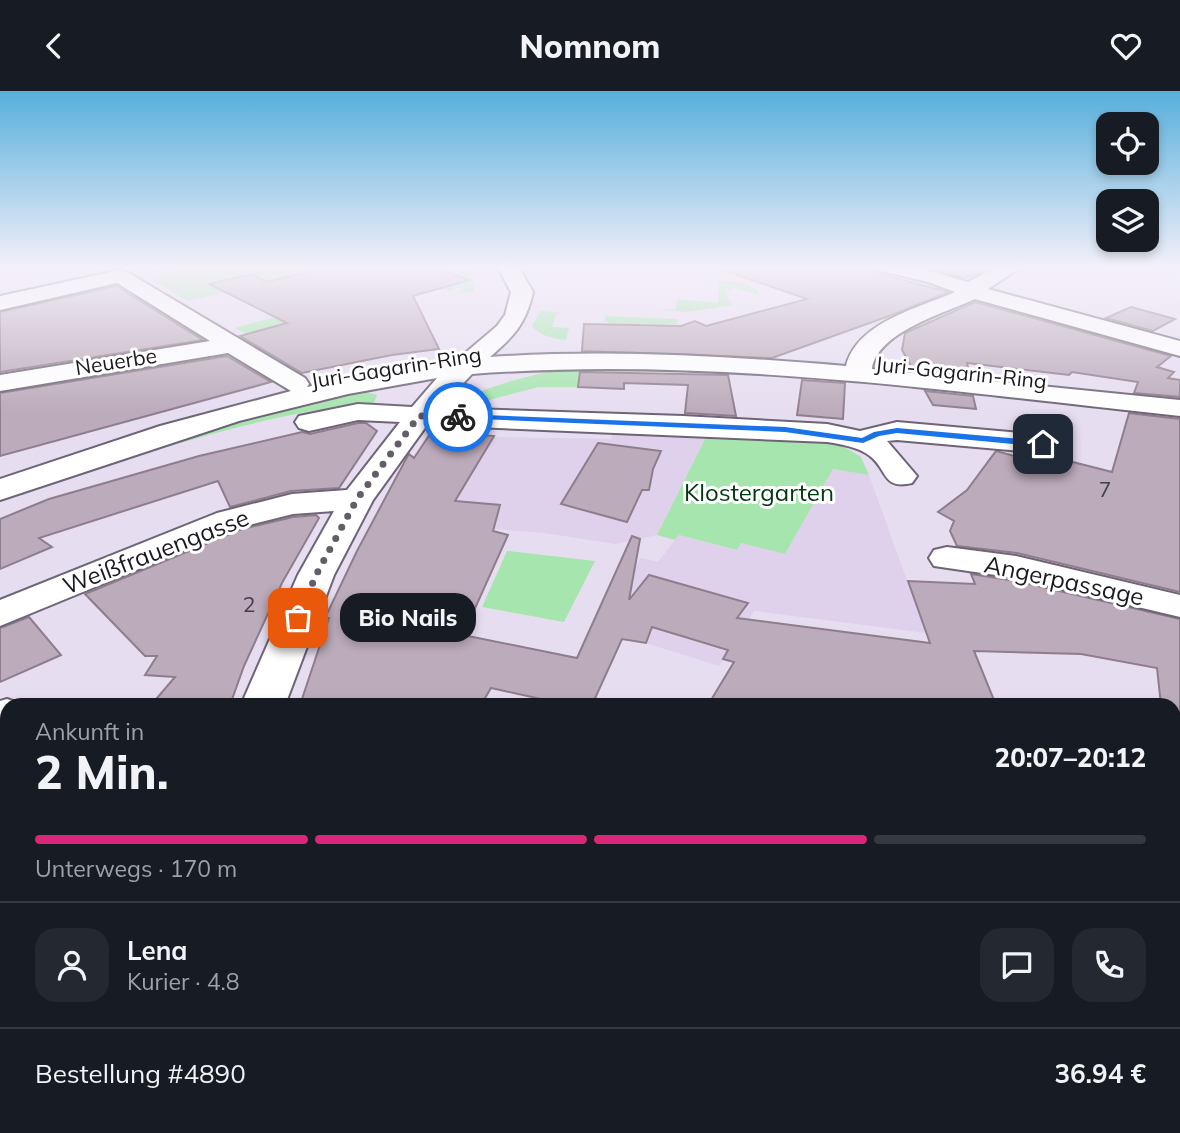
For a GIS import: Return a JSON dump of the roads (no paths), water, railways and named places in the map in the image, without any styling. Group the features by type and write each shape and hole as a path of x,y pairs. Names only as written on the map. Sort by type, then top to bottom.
{"street":[{"path":"183,315 296,384"},
{"path":"470,358 485,315"},
{"path":"266,698 316,575 357,499 419,416 449,381 470,358 509,326 516,315"},
{"path":"859,369 865,350 884,336 927,315"},
{"path":"1058,315 1180,349"},
{"path":"509,326 511,333 523,342 552,349"},
{"name":"Neuerbe","path":"0,383 119,361 232,345"},
{"name":"Juri-Gagarin-Ring","path":"0,469 102,435 296,384 385,365 552,349 689,349 1180,408"},
{"name":"Juri-Gagarin-Ring","path":"0,490 101,454 190,427 470,358 630,359 859,369 1180,397"},
{"name":"Juri-Gagarin-Ring","path":"343,388 395,395 411,404 419,416"},
{"name":"Juri-Gagarin-Ring","path":"0,506 158,459 323,419 377,411 419,416"},
{"path":"419,416 785,429 863,440 886,454 901,476"},
{"path":"863,440 877,434 1029,436"},
{"name":"Weißfrauengasse","path":"0,614 229,520 292,505 357,499"},
{"name":"Angerpassage","path":"947,558 1016,567 1180,606"}],"place":[{"name":"Bio Nails","path":"298,618"}],"park label":[{"name":"Klostergarten","path":"759,493"}]}
